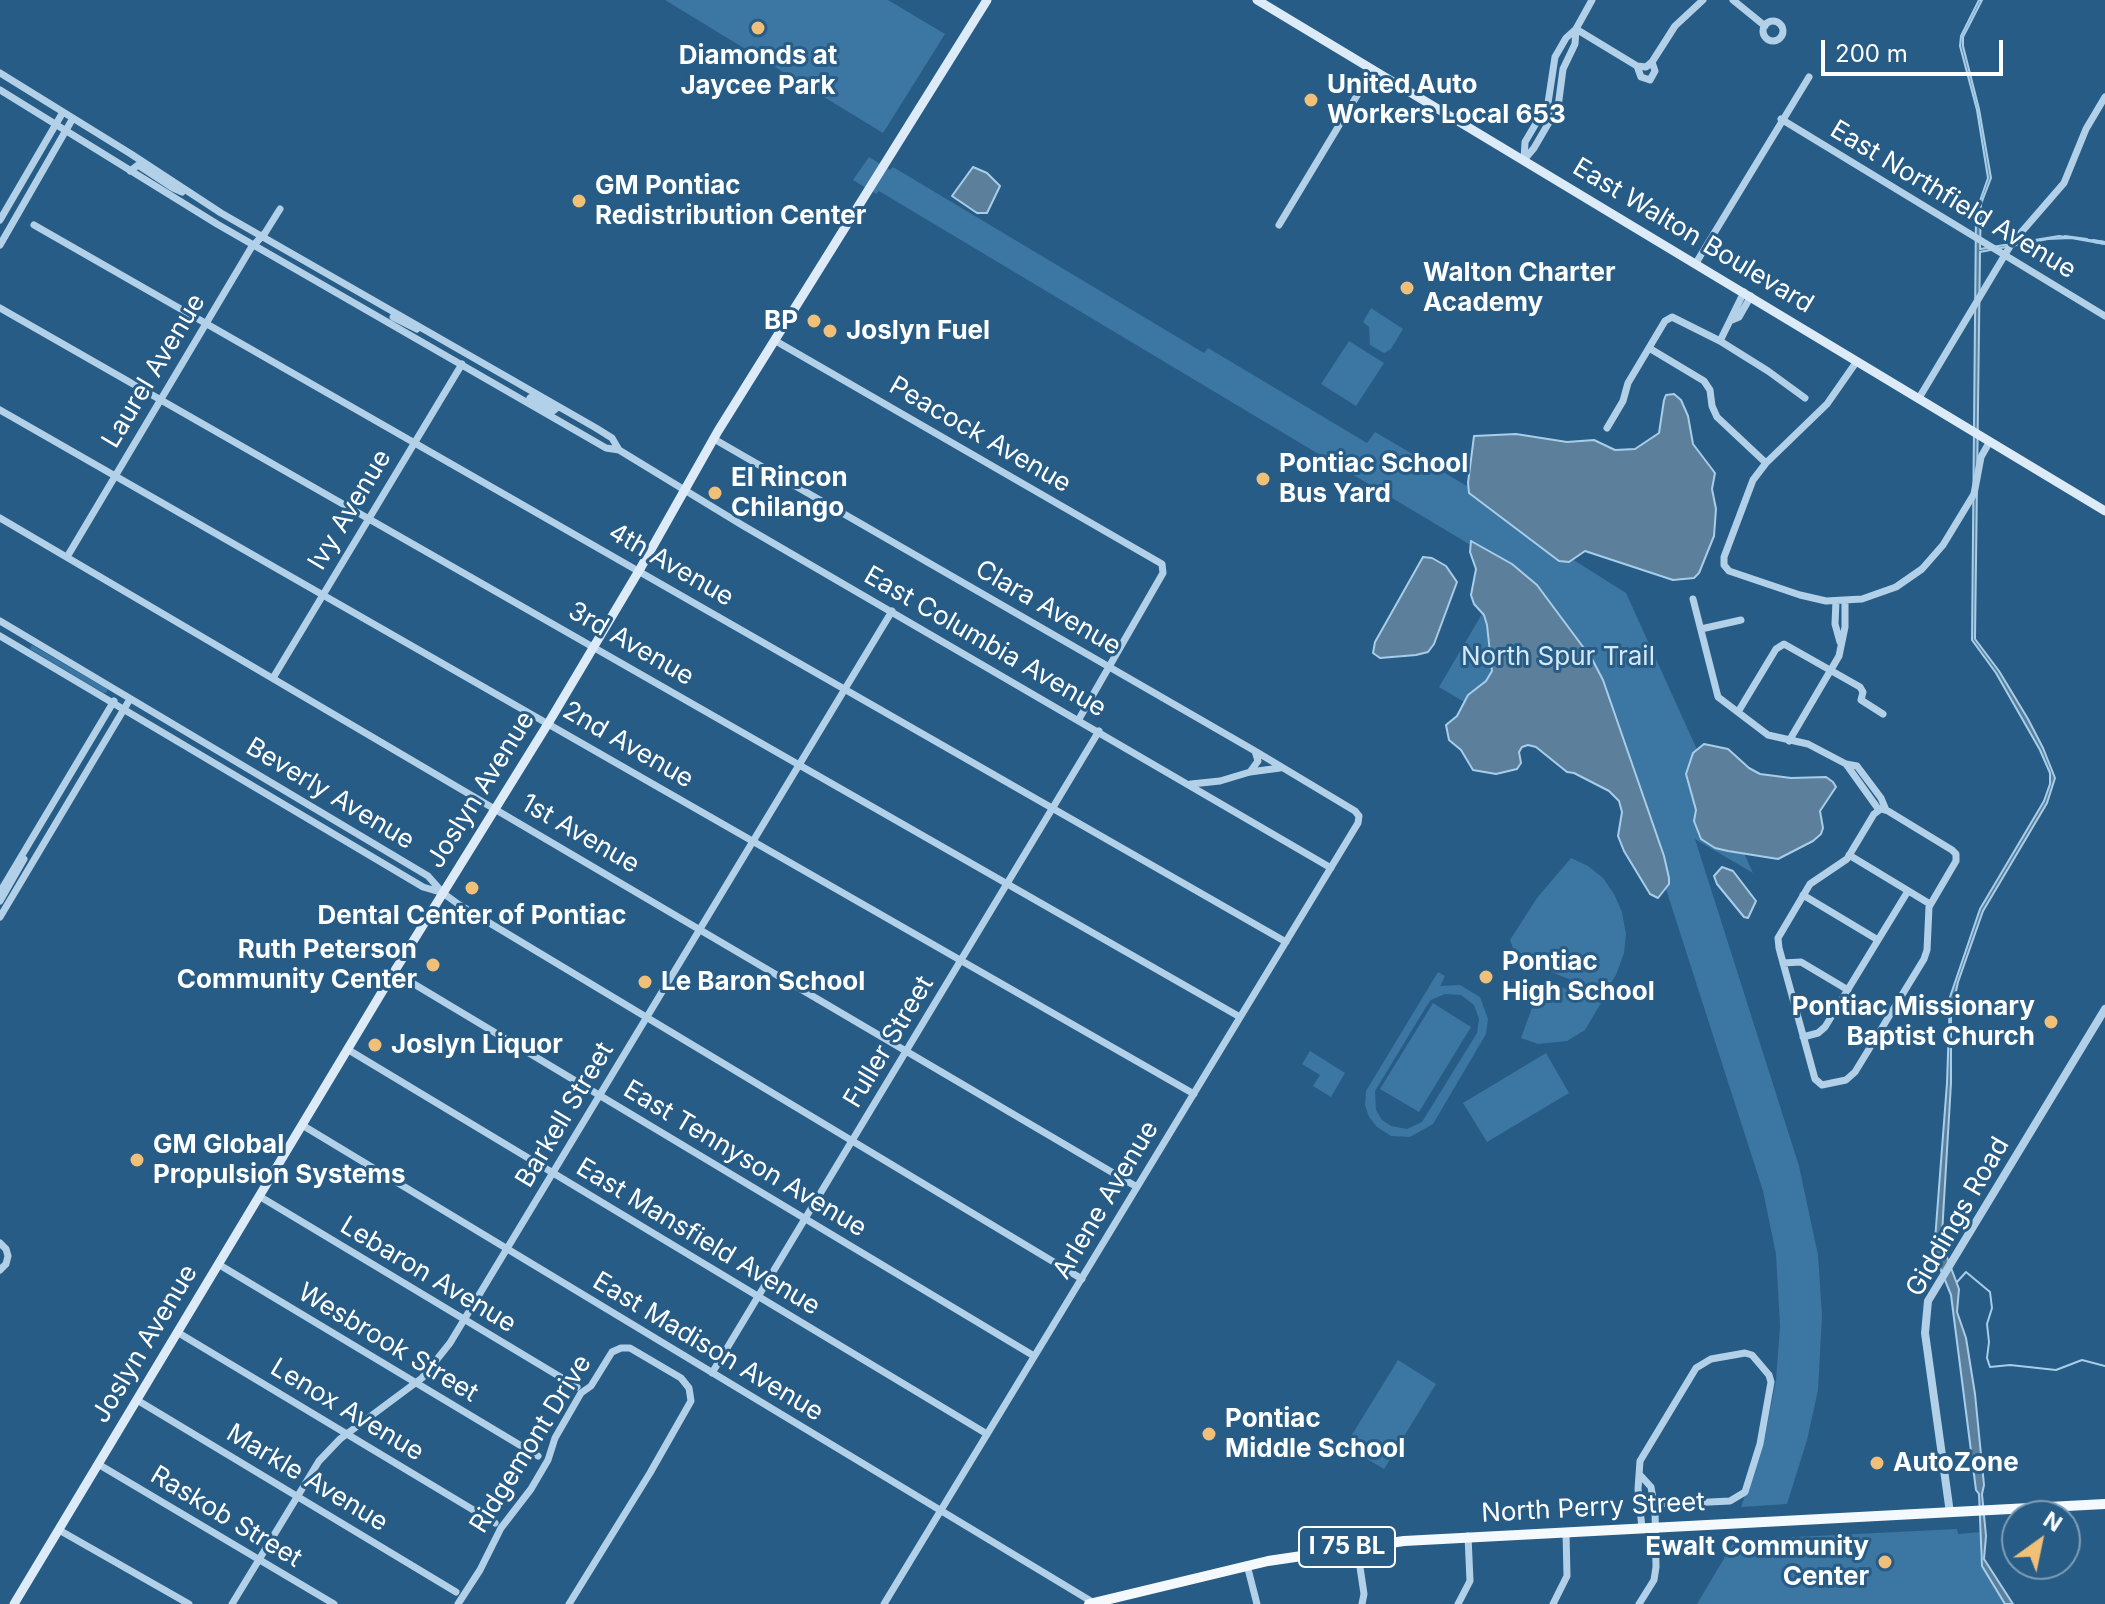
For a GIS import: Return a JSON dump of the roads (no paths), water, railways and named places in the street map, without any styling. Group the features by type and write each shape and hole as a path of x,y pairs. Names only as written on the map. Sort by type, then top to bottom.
{"main road":[{"name":"Joslyn Avenue","path":"14,1604 347,1049 497,809 774,340 987,0"},
{"name":"East Walton Boulevard","path":"1257,0 2105,511"},
{"name":"North Perry Street","path":"1093,1604 1247,1565 1357,1546 1468,1536 2105,1504"}],"street":[{"path":"1524,160 1525,142 1549,98 1555,57 1592,0"},
{"path":"1576,29 1637,66 1646,67 1675,26 1703,0"},
{"path":"1733,0 1765,26"},
{"path":"1524,160 1552,119 1560,98 1564,65 1575,44 1576,29"},
{"path":"1637,66 1641,77 1650,80 1655,75 1652,62"},
{"path":"1279,225 1373,69"},
{"name":"East Columbia Avenue","path":"0,73 261,237 612,438 619,450"},
{"path":"1696,263 1809,77"},
{"name":"East Columbia Avenue","path":"0,90 254,245 606,448 619,450 1331,868"},
{"path":"1919,398 2019,233 2061,187 2086,129 2105,97"},
{"path":"0,220 63,112"},
{"path":"1543,113 1552,119"},
{"path":"0,245 73,118"},
{"name":"East Northfield Avenue","path":"1781,119 2105,316"},
{"name":"East Columbia Avenue","path":"130,171 138,165 173,188 192,195"},
{"name":"Laurel Avenue","path":"67,557 254,245 280,209"},
{"name":"4th Avenue","path":"34,225 640,569 1286,942"},
{"path":"1720,341 1732,320 1732,312 1748,294"},
{"name":"East Columbia Avenue","path":"369,311 375,307 410,327 431,333"},
{"name":"3rd Avenue","path":"0,308 1240,1017"},
{"path":"1607,428 1649,348 1666,320 1673,316 1720,341 1805,398"},
{"name":"Peacock Avenue","path":"774,340 1161,563 1163,573 1109,667"},
{"path":"1649,348 1704,381 1710,390 1717,417 1766,463"},
{"path":"1857,361 1823,409 1766,463 1747,491 1724,557 1724,565 1730,572 1810,598 1840,601 1868,598 1888,591 1914,576 1931,561 1974,494 1981,457 1990,441"},
{"name":"Ivy Avenue","path":"273,678 462,364"},
{"name":"East Columbia Avenue","path":"495,383 553,411 558,407"},
{"name":"2nd Avenue","path":"0,410 1194,1094"},
{"name":"Clara Avenue","path":"714,439 1255,751 1359,816"},
{"name":"1st Avenue","path":"0,518 1137,1187"},
{"path":"1693,599 1716,693 1766,734 1811,745 1846,764 1882,810 1956,854 1956,863 1930,904 1925,956 1853,1075 1826,1085 1818,1083 1778,938 1814,879 1849,855 1882,810"},
{"path":"1789,741 1840,654 1835,624 1840,601"},
{"name":"Barkell Street","path":"232,1604 319,1461 347,1434 416,1383 439,1359 465,1320 892,611"},
{"path":"1701,629 1741,620"},
{"name":"Beverly Avenue","path":"0,621 428,876 443,893"},
{"name":"Beverly Avenue","path":"0,636 423,887 443,893"},
{"path":"1738,712 1780,645 1788,644 1860,687 1861,700 1883,714"},
{"path":"1079,719 1109,667"},
{"path":"0,892 120,692"},
{"path":"1,915 130,699"},
{"name":"Fuller Street","path":"712,1373 1099,731"},
{"path":"1250,772 1258,761 1255,751"},
{"path":"1190,784 1282,768"},
{"path":"1216,801 1214,792 1220,781"},
{"name":"Arlene Avenue","path":"884,1604 1331,868 1358,823 1359,816"},
{"path":"0,901 21,867 28,846"},
{"path":"1849,855 1930,904"},
{"path":"1803,1037 1823,1029 1908,891"},
{"path":"443,893 1082,1279"},
{"path":"1803,895 1878,940"},
{"path":"1783,963 1801,962 1848,990"},
{"name":"East Tennyson Avenue","path":"394,972 1034,1356"},
{"name":"Giddings Road","path":"1950,1513 1925,1333 1928,1301 2105,1009"},
{"name":"East Mansfield Avenue","path":"347,1049 987,1434"},
{"name":"East Madison Avenue","path":"302,1125 1093,1604"},
{"name":"Lebaron Avenue","path":"259,1196 577,1387"},
{"path":"0,1243 8,1256 0,1270"},
{"name":"Wesbrook Street","path":"218,1264 538,1456"},
{"name":"Lenox Avenue","path":"177,1332 495,1523"},
{"name":"Ridgemont Drive","path":"458,1604 480,1570 501,1528 531,1489 548,1460 555,1438 581,1393 591,1386 610,1355 618,1349 630,1348 684,1381 690,1393 690,1404 569,1604"},
{"path":"664,1367 675,1350"},
{"path":"1642,1528 1638,1489 1641,1459 1696,1368 1711,1359 1745,1353 1752,1355 1771,1382 1760,1444 1745,1492 1730,1501 1654,1502"},
{"name":"Markle Avenue","path":"137,1400 456,1592"},
{"name":"Raskob Street","path":"98,1464 334,1604"},
{"path":"1639,1604 1656,1573 1654,1502 1650,1485 1641,1476"},
{"path":"59,1530 189,1604"},
{"path":"1553,1604 1567,1579 1566,1532"},
{"path":"1458,1604 1470,1581 1468,1536"},
{"path":"1357,1546 1364,1594 1362,1604"},
{"path":"1247,1565 1257,1604"}],"waterway":[{"path":"2065,236 2087,239"},
{"path":"2093,240 2105,242"},
{"path":"2094,242 2105,244"},
{"path":"1957,1282 1966,1272 1990,1292 1992,1308 1987,1324 1990,1367 2010,1365 2056,1370 2082,1360 2105,1366"}],"place":[{"name":"Diamonds at Jaycee Park","path":"758,28"},
{"name":"United Auto Workers Local 653","path":"1311,100"},
{"name":"GM Pontiac Redistribution Center","path":"579,201"},
{"name":"Walton Charter Academy","path":"1407,288"},
{"name":"BP","path":"814,321"},
{"name":"Joslyn Fuel","path":"830,331"},
{"name":"Pontiac School Bus Yard","path":"1263,479"},
{"name":"El Rincon Chilango","path":"715,493"},
{"name":"Dental Center of Pontiac","path":"472,888"},
{"name":"Ruth Peterson Community Center","path":"433,965"},
{"name":"Pontiac High School","path":"1486,977"},
{"name":"Le Baron School","path":"645,982"},
{"name":"Pontiac Missionary Baptist Church","path":"2051,1022"},
{"name":"Joslyn Liquor","path":"375,1045"},
{"name":"GM Global Propulsion Systems","path":"137,1160"},
{"name":"Pontiac Middle School","path":"1209,1434"},
{"name":"AutoZone","path":"1877,1463"},
{"name":"Ewalt Community Center","path":"1885,1562"}],"park label":[{"name":"North Spur Trail","path":"1558,657"}]}
